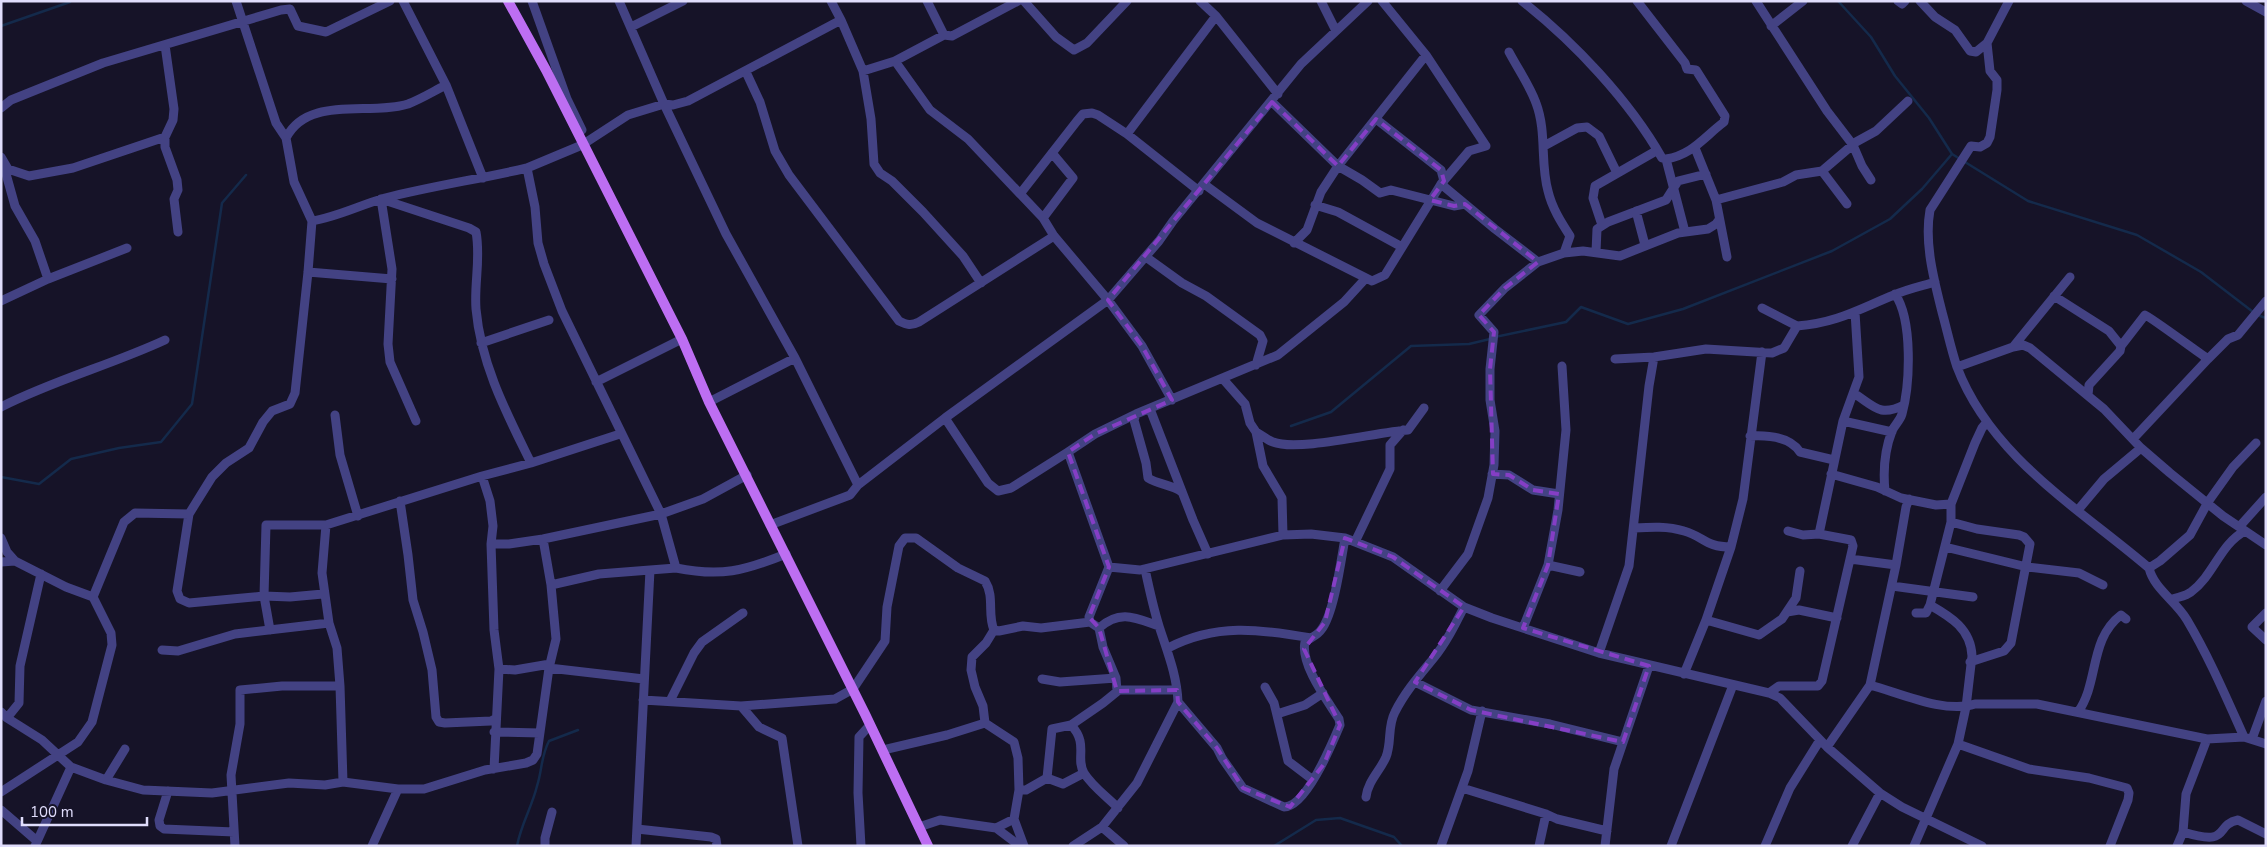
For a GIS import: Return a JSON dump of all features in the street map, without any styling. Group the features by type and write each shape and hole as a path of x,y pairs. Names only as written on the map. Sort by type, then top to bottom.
{"main road":[{"path":"508,2 585,143 682,339 709,402 883,750 928,846"}],"street":[{"path":"236,1 276,124 286,138 294,182 312,221 296,394 290,404 272,411 250,448 226,463 212,477 189,514 177,591 180,598 189,603 206,603 264,596 290,597 324,594"},
{"path":"1,108 11,100 103,63 242,22 290,9 298,26 326,32 390,1"},
{"path":"403,1 446,85 483,178"},
{"path":"532,1 585,143"},
{"path":"619,1 664,104 726,234 794,358 858,485"},
{"path":"631,27 683,1"},
{"path":"830,1 841,20 864,71 871,120 874,164 880,173 892,181 964,256 982,283"},
{"path":"927,1 944,35"},
{"path":"864,71 895,61 944,35 952,36 1018,1"},
{"path":"1024,1 1056,37 1074,50 1087,43 1127,1"},
{"path":"1200,1 1216,16 1278,94"},
{"path":"1321,1 1336,31"},
{"path":"770,525 850,495 858,485 945,418 1108,300 1272,102 1301,64 1368,1"},
{"path":"1020,194 1083,114 1092,113 1127,134 1257,223 1372,281 1385,275 1430,200 1443,183 1470,151 1486,146 1426,55 1382,1"},
{"path":"1527,3 1586,61 1622,101 1653,141 1662,158 1666,159 1696,148 1724,122 1723,111 1696,70 1687,69 1685,63 1637,1"},
{"path":"1756,1 1827,111 1853,145 1862,166 1871,180"},
{"path":"1771,26 1803,1"},
{"path":"1898,1 1902,4 1905,1"},
{"path":"1920,1 1934,17 1955,30 1970,51 1976,52 1987,43 2008,1"},
{"path":"2246,1 2264,9"},
{"path":"1127,134 1216,16"},
{"path":"312,221 326,219 382,199 527,168 585,143 628,115 664,104 674,106 688,101 746,72 841,20"},
{"path":"1987,43 1990,71 1997,80 1993,118 1987,144 1980,147 1971,146 1930,210 1928,237 1935,282 1957,367 1987,422 2025,467 2149,568 2154,582 2173,600 2187,619 2248,738"},
{"path":"165,45 174,109 174,120 165,137 165,147 177,180 178,190 174,199 178,232"},
{"path":"1509,52 1536,104 1544,146 1543,156 1547,191 1554,210 1570,236 1564,253"},
{"path":"1294,243 1307,230 1315,205 1338,166 1426,55"},
{"path":"895,61 930,110 968,139 1043,218 1054,236 1108,300 1142,346 1172,400"},
{"path":"746,72 760,102 775,151 789,174 899,321 912,326 1054,236"},
{"path":"286,138 294,125 302,119 317,114 408,104 446,85"},
{"path":"1716,200 1784,182 1796,175 1822,171 1853,145 1876,131 1908,101"},
{"path":"1272,102 1338,166 1380,193 1391,190 1454,206 1465,204"},
{"path":"1376,119 1441,170 1443,183 1465,204 1538,262"},
{"path":"1544,146 1577,128 1587,127 1599,136 1617,173"},
{"path":"1,157 8,169 29,176 83,165 165,137"},
{"path":"1602,225 1593,198 1595,186 1656,151 1656,148"},
{"path":"1696,148 1716,200 1726,257"},
{"path":"1043,218 1073,178 1052,153"},
{"path":"1,157 15,206 34,241 48,279"},
{"path":"1666,159 1685,232"},
{"path":"527,168 535,207 538,243 544,264 562,311 620,434 661,514 676,568"},
{"path":"1822,171 1847,204"},
{"path":"1596,252 1595,234 1597,228 1666,200 1672,186 1678,181 1706,174"},
{"path":"382,199 392,279 388,344 390,362 416,421"},
{"path":"382,199 476,232 478,266 476,307 481,343 496,390 531,463"},
{"path":"1315,205 1338,212 1402,247"},
{"path":"1636,211 1646,245"},
{"path":"1440,591 1468,554 1488,498 1492,474 1494,431 1490,369 1494,332 1479,316 1505,288 1538,262 1564,253 1583,251 1620,256 1685,232 1708,229 1719,220"},
{"path":"1,301 48,279 127,248"},
{"path":"1146,256 1182,283 1206,296 1260,335 1263,341 1256,365"},
{"path":"308,272 392,279"},
{"path":"2013,347 2026,328 2070,276"},
{"path":"945,418 988,483 998,491 1011,488 1095,434 1136,414 1278,355 1344,302 1366,278"},
{"path":"1762,308 1797,326 1814,324 1856,312 1895,294 1935,282"},
{"path":"1885,491 1885,466 1892,432 1900,420 1904,405 1908,374 1907,332 1900,301 1895,294"},
{"path":"2054,296 2109,331 2121,346"},
{"path":"2133,439 2228,339 2238,335 2266,301"},
{"path":"1819,534 1843,420 1855,394 1859,377 1856,312"},
{"path":"2088,395 2089,385 2120,351 2121,346 2145,316 2150,316 2172,335 2208,359"},
{"path":"481,343 549,320"},
{"path":"1788,320 1791,334"},
{"path":"1615,359 1654,357 1706,349 1772,353 1784,348 1797,326"},
{"path":"2026,328 2030,348"},
{"path":"596,382 682,339"},
{"path":"1,407 165,340"},
{"path":"1957,367 2013,347 2023,345 2030,348 2104,409 2141,448 2223,516 2266,545"},
{"path":"1684,674 1706,620 1731,547 1743,499 1762,352"},
{"path":"1599,653 1629,566 1649,386 1654,357"},
{"path":"709,402 794,358"},
{"path":"1524,628 1548,565 1559,494 1566,430 1562,366"},
{"path":"1223,379 1245,404 1250,423 1256,432 1263,466 1282,498 1283,535"},
{"path":"1855,394 1885,412 1904,405"},
{"path":"1256,432 1274,443 1318,443 1408,430 1424,408"},
{"path":"1150,409 1208,554"},
{"path":"1136,414 1134,420 1146,463 1148,478 1155,482 1173,486 1182,492"},
{"path":"336,415 340,455 358,516"},
{"path":"1843,420 1892,432"},
{"path":"1916,613 1926,613 1930,605 1951,522 1951,504 1975,443 1987,422"},
{"path":"1355,542 1390,469 1390,445 1403,430"},
{"path":"270,630 264,596 266,525 326,525 620,434"},
{"path":"1750,436 1762,435 1788,441 1796,446 1800,452 1834,460"},
{"path":"2149,568 2160,562 2190,535 2208,502 2233,467 2256,443"},
{"path":"2078,510 2104,479 2141,448"},
{"path":"1068,452 1110,567 1098,598 1089,613 1090,622"},
{"path":"1492,474 1508,475 1533,490 1559,494"},
{"path":"1831,474 1909,499 1936,505 1951,504"},
{"path":"491,544 509,544 543,539 661,514 703,499 747,475"},
{"path":"482,476 490,501 493,526 491,544 494,630 498,669 494,769"},
{"path":"2173,600 2191,592 2216,563 2224,548 2236,536 2266,497"},
{"path":"1826,747 1870,685 1909,499"},
{"path":"400,501 412,600 423,632 432,670 436,717 439,722 445,723 491,721 495,719"},
{"path":"92,597 124,522 135,513 189,514"},
{"path":"1951,522 2024,537 2030,544 2011,643 2004,651 1970,662"},
{"path":"326,525 322,573 329,623 337,648 340,686 342,782"},
{"path":"1634,528 1665,527 1686,531 1713,546 1731,547"},
{"path":"1769,693 1779,686 1818,686 1822,681 1853,546 1851,540 1788,531"},
{"path":"1110,567 1144,569 1283,535 1311,534 1345,538 1393,557 1464,607 1599,653 1769,693 1780,698 1826,747 1880,793 1902,807 1982,846"},
{"path":"1,538 7,552 15,561 92,597 111,633 112,645 92,722 78,742 1,792"},
{"path":"643,700 741,706 835,698 852,689 885,640 887,607 899,546 905,538 916,538 958,568 985,581 991,594 991,624 994,630"},
{"path":"1178,702 1217,748 1243,788 1284,807 1290,807 1324,764 1340,725 1339,719 1323,693 1305,657 1305,642 1321,631 1332,603 1345,538"},
{"path":"41,574 20,666 19,703 4,715 42,740 71,767 106,780 143,790 212,793 289,783 324,785 342,782 398,789 424,789 533,760 537,754 550,666 556,639 551,585 543,539"},
{"path":"1945,547 2026,567 2079,573 2103,585"},
{"path":"551,585 598,574 676,568 700,573 732,572 750,569 786,554"},
{"path":"1850,558 1896,565"},
{"path":"1,562 15,561"},
{"path":"1548,565 1580,572"},
{"path":"1073,846 1102,827 1137,783 1178,702 1168,648 1159,626 1144,569"},
{"path":"636,846 650,570"},
{"path":"1706,620 1759,635 1782,619 1796,598 1800,571"},
{"path":"1892,586 1973,597"},
{"path":"1914,846 1958,744 1966,707 1972,649 1957,621 1930,605"},
{"path":"1366,797 1367,789 1385,759 1390,746 1389,733 1394,713 1453,630 1464,607"},
{"path":"1787,612 1799,610 1837,618"},
{"path":"670,701 694,653 702,642 743,613"},
{"path":"2266,613 2252,626 2266,640"},
{"path":"2078,712 2084,704 2100,642 2108,626 2121,615 2126,619"},
{"path":"1099,628 1112,619 1133,616 1159,626"},
{"path":"994,630 999,631 1023,626 1041,628 1090,622 1099,628 1103,647 1116,678 1117,691"},
{"path":"162,650 178,650 235,634 329,623"},
{"path":"1168,648 1182,641 1230,629 1274,631 1311,638"},
{"path":"985,723 983,706 970,670 972,657 986,643 994,630"},
{"path":"498,669 515,670 550,666 644,679"},
{"path":"1605,846 1614,769 1649,666"},
{"path":"1042,679 1060,682 1116,678"},
{"path":"1415,682 1454,703 1623,742"},
{"path":"1671,846 1733,685"},
{"path":"1870,685 1950,707 1966,707 1975,704 2037,704 2106,720 2207,739 2248,738 2266,744"},
{"path":"235,846 232,775 240,733 239,693 241,689 340,686"},
{"path":"1265,687 1274,703 1288,760 1313,780"},
{"path":"1047,778 1052,729 1070,725 1103,703 1117,691 1177,690"},
{"path":"1277,714 1305,705 1323,693"},
{"path":"2248,738 2266,701"},
{"path":"741,706 759,727 782,738 798,846"},
{"path":"1442,845 1462,788 1482,711"},
{"path":"883,750 947,735 985,723"},
{"path":"985,723 1014,742 1018,758 1019,790 1014,819 1024,846"},
{"path":"861,846 858,793 859,737 870,725"},
{"path":"1070,725 1077,732 1082,744 1084,773 1118,808"},
{"path":"494,732 540,733"},
{"path":"2177,846 2183,832 2186,794 2207,739"},
{"path":"1765,846 1790,788 1820,740"},
{"path":"1958,744 2029,769 2089,778 2126,788 2129,793 2128,800 2110,846"},
{"path":"106,780 125,749"},
{"path":"1,810 36,843 71,767"},
{"path":"1019,790 1026,790 1047,778 1064,784 1084,773"},
{"path":"1462,788 1557,819 1607,831"},
{"path":"372,846 398,789"},
{"path":"168,791 159,820 160,826 164,829 234,832"},
{"path":"1852,846 1880,793"},
{"path":"545,846 545,838 552,812"},
{"path":"1539,846 1546,814"},
{"path":"996,828 1014,819"},
{"path":"919,827 940,820 996,828 1020,846"},
{"path":"2183,832 2197,839 2212,842 2219,840 2228,825 2238,820 2266,834"},
{"path":"1102,827 1124,846"},
{"path":"637,829 711,837 716,840 717,846"}],"highlighted area":[{"path":"1272,102 1338,166 1376,119 1441,170 1444,181 1430,200 1454,206 1465,204 1538,262 1505,288 1479,315 1494,332 1490,369 1493,474 1509,475 1533,490 1559,494 1548,565 1523,628 1649,666 1623,742 1471,710 1415,682 1464,607 1393,557 1345,538 1325,622 1304,649 1340,725 1324,764 1290,807 1243,788 1217,748 1178,702 1177,690 1117,691 1099,628 1089,617 1109,567 1068,452 1095,434 1172,400 1142,346 1108,300"}],"waterway":[{"path":"1838,1 1871,37 1895,76 1929,118 1952,154 2028,201 2137,235 2201,272 2257,315 2266,318"},
{"path":"1,26 70,2"},
{"path":"1495,337 1566,322 1581,307 1628,324 1683,309 1832,251 1890,219 1922,189 1952,154"},
{"path":"1,477 39,484 71,459 119,448 161,442 192,404 222,203 246,175"},
{"path":"1291,426 1331,412 1411,346 1469,344 1490,339"},
{"path":"517,846 535,794 544,752 549,741 578,730"},
{"path":"1274,846 1316,820 1340,818 1394,837 1402,846"}]}
